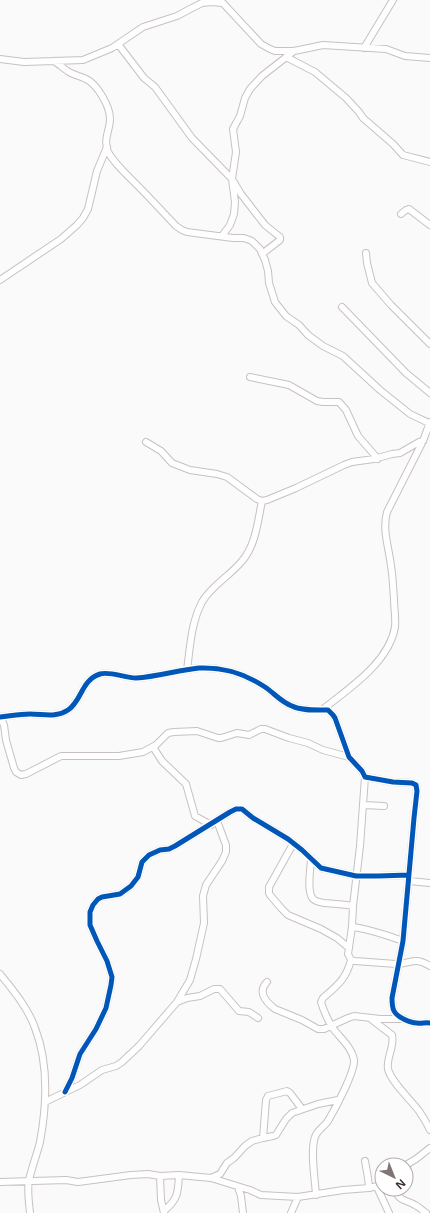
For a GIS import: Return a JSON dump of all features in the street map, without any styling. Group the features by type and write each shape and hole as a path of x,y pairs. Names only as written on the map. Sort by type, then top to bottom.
{"street":[{"path":"364,48 393,0"},
{"path":"0,59 24,62 82,60 107,50 143,27 177,16 202,3 211,2 221,2 266,47 275,51 294,51 320,45 386,49 406,56 430,58"},
{"path":"118,44 144,78 155,87 192,138 232,179 241,194 265,225 280,239 262,254"},
{"path":"222,236 230,225 234,214 235,202 232,179 236,152 233,129 240,116 244,98 262,76 294,51"},
{"path":"286,57 315,72 346,98 362,118 393,144 403,155 430,162"},
{"path":"54,61 71,73 87,79 96,86 104,98 109,110 110,119 107,132 107,147 111,157 180,229 187,232 250,239 257,245 262,254 267,266 269,283 275,302 286,316 323,346 343,356 380,390 410,414 430,422 423,440 384,520 393,581 395,620 391,641 370,671 322,710"},
{"path":"0,280 61,240 77,225 88,209 97,171 107,147"},
{"path":"401,214 409,209 430,225"},
{"path":"366,253 372,283 391,305 430,344"},
{"path":"342,307 406,373 430,393"},
{"path":"250,377 289,385 317,401 339,402 346,410 358,436 378,458"},
{"path":"146,442 161,451 172,463 190,470 227,477 262,501 296,488 344,465 352,462 400,453 423,440"},
{"path":"187,670 195,620 202,603 209,591 241,562 247,554 253,538 262,501"},
{"path":"316,1195 313,1143 316,1133 327,1122 353,1068 353,1057 348,1047 332,1026 321,1002 323,998 345,976 351,960 348,954 360,846 365,777 362,771 349,757 333,715 328,710 292,707 265,687 241,674 230,671 199,668 151,677 134,678 106,673 99,674 84,685 72,706 68,710 52,716 32,714 0,717 4,724 6,740 14,768 16,772 21,775 33,771 61,756 119,756 143,752 153,746 168,733 174,732 197,731 221,738 237,733 249,735 261,728 265,728 289,738 308,743 323,750 349,757"},
{"path":"45,1102 80,1085 102,1070 116,1066 122,1062 139,1046 177,1002 190,980 204,923 203,896 206,885 222,861 226,852 226,845 214,823 195,816 186,784 162,760 153,746"},
{"path":"365,777 393,782 412,783 416,785 417,791 403,941 392,1005 395,1013 412,1023 430,1023"},
{"path":"363,805 384,806"},
{"path":"65,1092 72,1078 80,1054 96,1029 106,1008 111,985 112,977 107,961 90,925 90,912 98,899 120,894 135,882 142,862 149,855 160,850 169,849 236,809 242,809 250,816 282,834 321,868 356,876 409,878 430,883"},
{"path":"293,844 269,887 269,894 280,908 291,917 321,929 349,948"},
{"path":"311,858 310,891 313,899 318,902 353,906"},
{"path":"352,927 377,932 403,941"},
{"path":"351,960 399,964 413,960 430,966"},
{"path":"0,974 17,996 35,1026 45,1069 45,1102 39,1143 29,1180 30,1213"},
{"path":"267,982 262,991 263,996 272,1006 318,1029 324,1029 332,1026 351,1016 362,1016 380,1020 404,1019"},
{"path":"177,1002 187,998 200,996 214,989 220,989 239,1011 249,1012 258,1018"},
{"path":"370,1018 392,1036 393,1040 388,1064 389,1073 419,1111 430,1130"},
{"path":"263,1138 266,1100 268,1096 287,1091 302,1109"},
{"path":"211,1178 220,1174 227,1163 252,1141 276,1134 288,1116 292,1113 318,1104 338,1100"},
{"path":"414,1160 430,1148"},
{"path":"364,1161 369,1188"},
{"path":"0,1182 29,1180 66,1180 78,1182 138,1174 160,1176 179,1175 211,1178 261,1195 298,1197 374,1187"},
{"path":"164,1212 171,1205 178,1194 179,1175"},
{"path":"160,1176 161,1200 164,1212"},
{"path":"238,1187 241,1196 243,1213"},
{"path":"291,1213 298,1197"},
{"path":"384,1197 390,1213"},
{"path":"398,1197 415,1205 426,1213"}],"cycle path":[{"path":"0,717 26,714 59,714 73,706 89,681 104,673 136,678 199,668 225,670 249,678 268,689 284,702 296,708 328,710 335,718 349,757 362,771 365,777 393,782 412,783 416,785 417,791 403,941 392,1003 393,1009 404,1019 414,1023 430,1023"},
{"path":"65,1092 72,1078 80,1054 96,1029 106,1008 111,985 112,977 107,961 90,925 90,912 98,899 120,894 131,886 138,877 142,862 149,855 160,850 169,849 230,812 236,809 242,809 253,818 288,839 321,868 356,876 409,875"}]}
